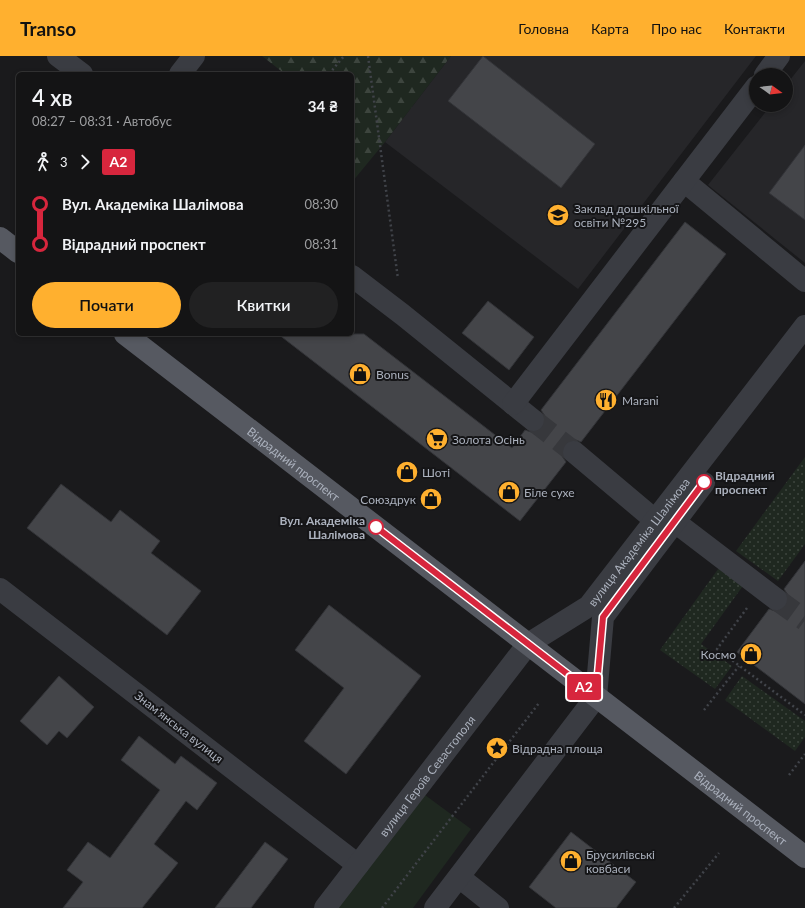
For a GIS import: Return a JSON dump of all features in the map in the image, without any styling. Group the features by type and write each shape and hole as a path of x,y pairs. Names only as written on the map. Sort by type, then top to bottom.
{"main road":[{"path":"0,238 16,250"},
{"name":"Відрадний проспект","path":"128,336 805,857"}],"street":[{"path":"58,56 79,72"},
{"path":"182,72 194,56"},
{"path":"770,68 779,56"},
{"path":"513,404 749,96"},
{"path":"684,181 805,281"},
{"path":"354,278 533,420"},
{"name":"вулиця Академіка Шалімова","path":"596,696 603,617 665,521 805,326"},
{"name":"вулиця Академіка Шалімова","path":"528,644 589,606 665,521 805,347"},
{"path":"574,452 665,521 769,594"},
{"name":"Знамʼянська вулиця","path":"0,589 358,865"},
{"name":"вулиця Героїв Севастополя","path":"325,908 528,644"},
{"path":"435,908 596,696"},
{"path":"458,877 498,908"}],"path":[{"path":"332,72 344,56"},
{"path":"368,56 403,315"},
{"path":"769,594 717,649 805,715"},
{"path":"704,710 739,666"},
{"path":"382,908 539,703"},
{"path":"788,775 805,754"},
{"path":"674,908 719,853"}],"shaded area":[{"name":"Заклад дошкільної освіти №295","path":"451,56 756,56 578,289 385,142"},
{"path":"805,61 805,263 708,185 765,112 793,112 793,76"}],"green space":[{"path":"262,56 451,56 354,180 354,72 282,72"},
{"path":"805,457 805,544 778,581 736,551"},
{"path":"721,565 745,583 701,644 732,666 715,689 660,650"},
{"path":"742,676 805,721 805,737 795,751 725,700"},
{"path":"421,792 471,829 413,908 333,908"}],"building":[{"path":"483,56 595,144 561,188 448,101"},
{"path":"805,145 805,220 769,193"},
{"path":"685,222 726,254 581,442 570,440 564,444 562,456 566,462 520,521 281,336 354,336 354,334 364,334 512,448 525,430 537,432 543,428 545,416 541,410"},
{"path":"488,301 534,337 509,370 462,333"},
{"path":"61,484 111,522 120,510 160,541 151,553 201,591 167,635 27,528"},
{"path":"805,561 805,704 737,652 769,609 780,611 786,606 788,595 784,589"},
{"path":"329,605 421,676 346,774 304,741 344,688 295,650"},
{"path":"59,676 94,707 67,738 59,731 47,745 20,721"},
{"path":"139,736 175,764 181,756 217,783 197,810 186,801 154,844 178,863 142,908 63,908 83,882 67,870 88,842 110,858 160,790 121,760"},
{"path":"571,832 636,882 616,908 556,908 529,887"},
{"path":"265,842 288,859 251,908 215,908"}],"tunnel":[{"path":"533,420 574,452"},
{"path":"776,599 805,620"}],"bus line":[{"name":"А2","path":"376,527 596,696 603,617 704,482"}],"place":[{"name":"Заклад дошкільної освіти №295","path":"558,215"},
{"name":"Bonus","path":"360,374"},
{"name":"Marani","path":"606,400"},
{"name":"Золота Осінь","path":"437,439"},
{"name":"Шоті","path":"407,472"},
{"name":"Відрадний проспект","path":"704,482"},
{"name":"Біле сухе","path":"509,492"},
{"name":"Союздрук","path":"431,499"},
{"name":"Вул. Академіка Шалімова","path":"376,527"},
{"name":"Космо","path":"751,654"},
{"name":"Відрадна площа","path":"497,748"},
{"name":"Брусилівські ковбаси","path":"571,861"}]}
